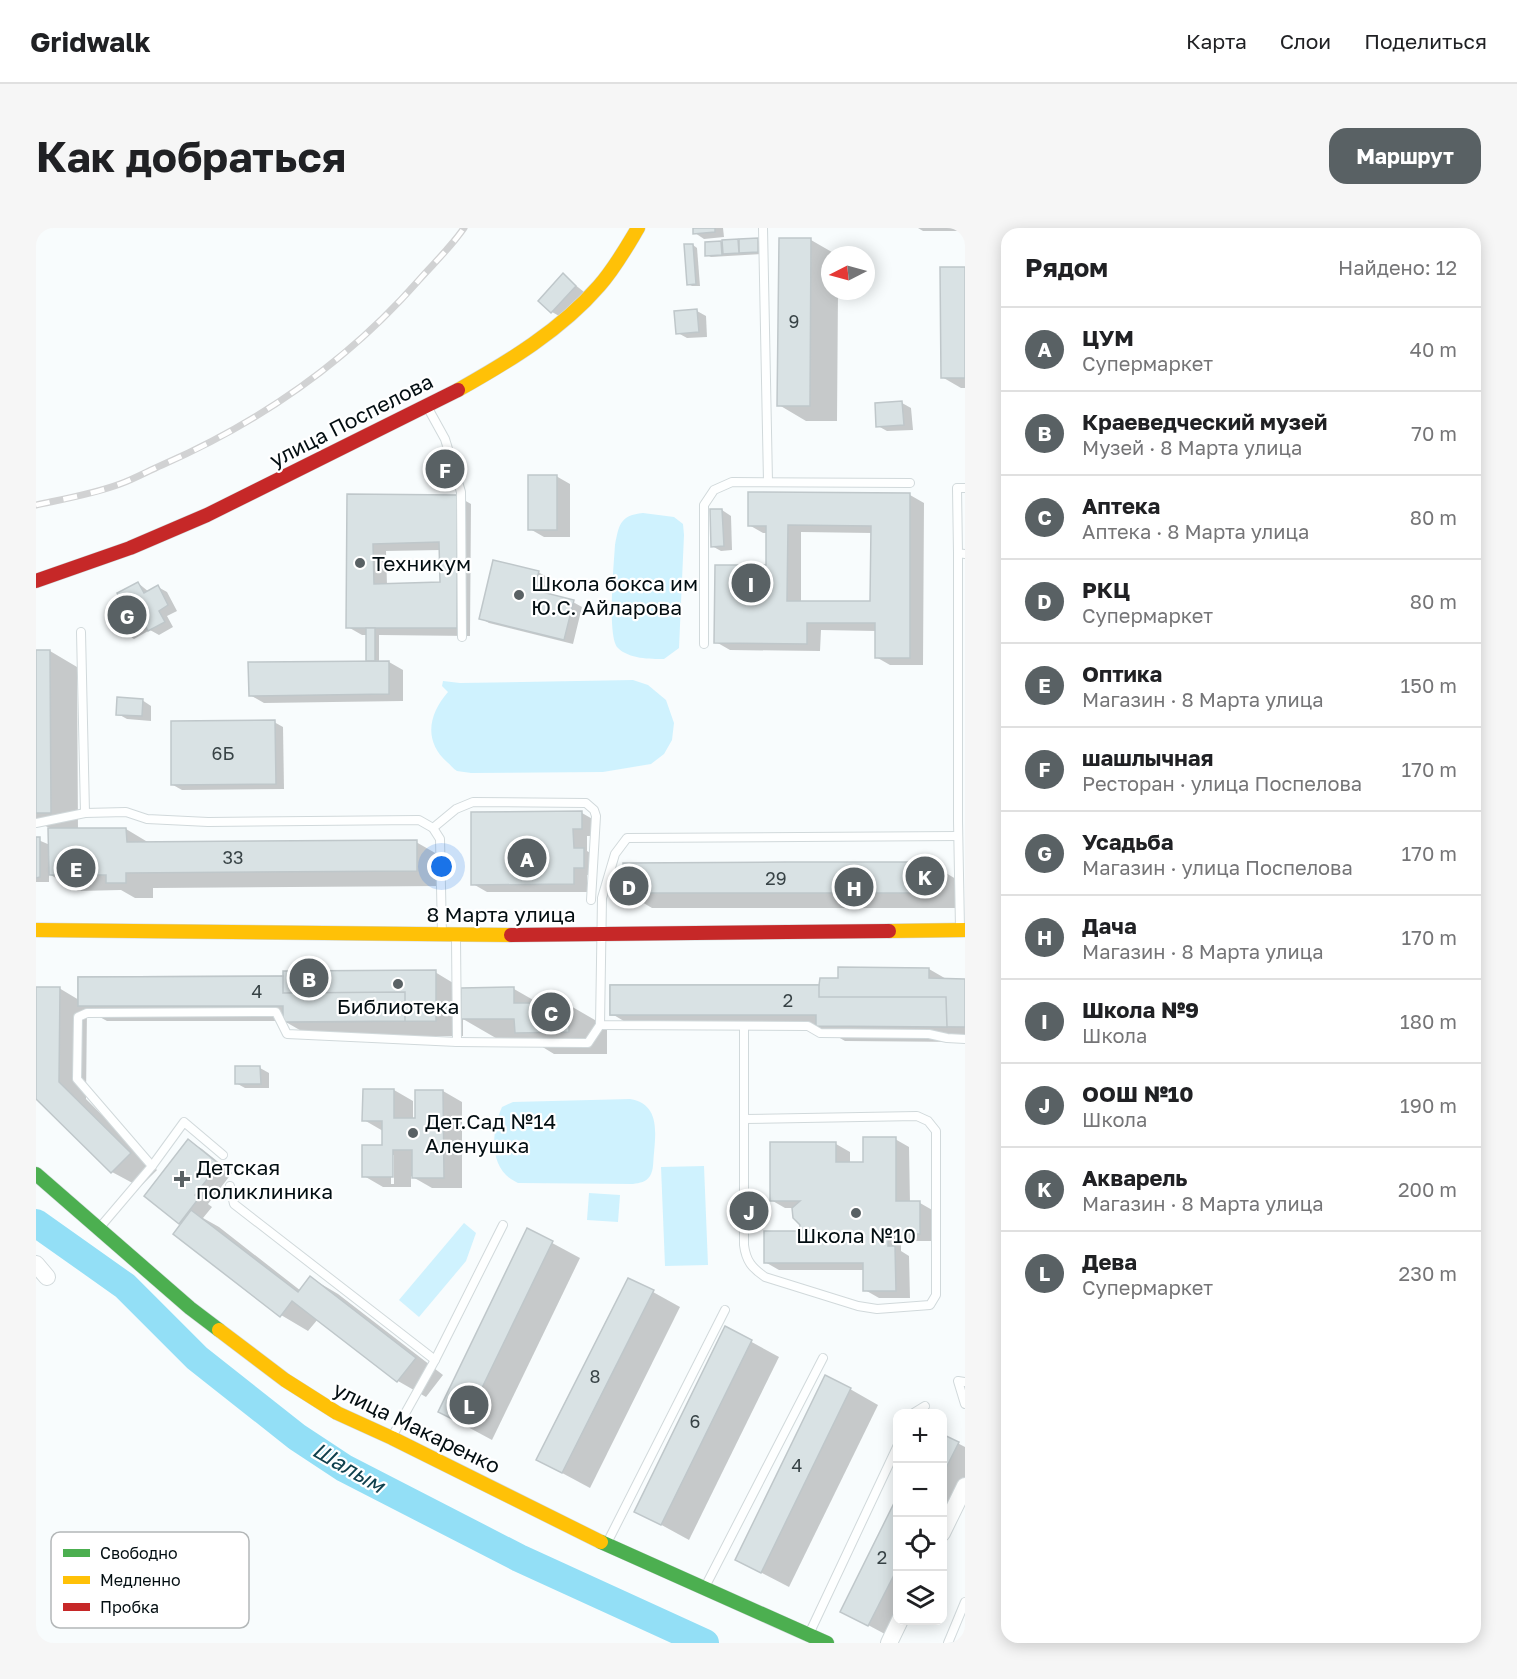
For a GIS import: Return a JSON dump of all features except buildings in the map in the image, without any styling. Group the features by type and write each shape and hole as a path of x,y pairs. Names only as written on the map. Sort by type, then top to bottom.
{"street":[{"name":"улица Поспелова","path":"36,581 185,526 428,407 512,358 556,327 591,296 615,267 638,228"},
{"name":"8 Марта улица","path":"36,930 449,936 963,930"},
{"name":"улица Макаренко","path":"36,1174 190,1308 285,1380 337,1413 606,1545 827,1643"},
{"path":"36,1264 47,1277"},
{"path":"947,1523 965,1486"},
{"path":"889,1643 898,1625"}],"lane":[{"path":"763,228 768,482"},
{"path":"428,407 445,439 461,492 462,637"},
{"path":"704,644 704,505 714,490 732,482 910,483"},
{"path":"963,930 958,836 962,554 957,488 965,488"},
{"path":"81,632 85,813"},
{"path":"433,828 456,809 473,802 586,803 594,810 596,816 591,900"},
{"path":"36,823 85,813 126,812 147,819 208,822 419,820 433,828 440,839 458,1042"},
{"path":"152,1166 78,1079 78,1017 87,1013 276,1012 287,1034 458,1042 588,1043 600,1025 602,898 615,854 627,838 958,836"},
{"path":"600,1025 808,1026 819,1033 929,1034 965,1039"},
{"path":"744,1026 744,1245 745,1256 753,1269 765,1277 858,1306 877,1309 930,1305 936,1295 936,1131 928,1120 917,1116 745,1119"},
{"path":"98,1229 152,1166 184,1122 223,1155"},
{"path":"230,1186 234,1204 435,1360"},
{"path":"392,1438 435,1360 503,1226"},
{"path":"606,1545 725,1310"},
{"path":"705,1588 823,1358"},
{"path":"965,1382 958,1381 965,1404"},
{"path":"920,1409 926,1406"},
{"path":"808,1635 893,1454"},
{"path":"948,1643 965,1602"}],"shaded area":[{"path":"643,513 674,517 683,524 679,648 664,659 640,658 623,652 618,648 613,630 613,583 618,532 625,519"},
{"path":"633,680 648,685 666,700 674,723 672,740 664,754 651,764 603,772 471,773 456,770 439,754 434,745 431,727 433,718 436,709 448,692 442,686 443,681 460,683"},
{"path":"630,1099 646,1106 654,1119 653,1168 645,1181 633,1184 518,1183 501,1169 497,1160 494,1139 502,1107 513,1102"},
{"path":"704,1166 708,1265 665,1266 661,1167"},
{"path":"589,1193 620,1195 618,1222 587,1220"},
{"path":"464,1223 476,1233 466,1261 419,1317 399,1300"}],"waterway":[{"name":"Шалым","path":"36,1223 125,1286 197,1358 297,1437 344,1468 519,1558 705,1643"}],"railway":[{"path":"36,505 110,488 125,482 198,448 268,409 301,387 363,337 419,280 464,228"}],"traffic: fast":[{"path":"36,1174 190,1308 219,1330"},
{"path":"601,1542 827,1643"}],"traffic: slow":[{"path":"458,390 515,356 568,317 605,279 638,228"},
{"path":"36,930 511,935"},
{"path":"889,931 965,930"},
{"path":"219,1330 285,1380 337,1413 601,1542"}],"traffic: jam":[{"path":"36,581 130,548 207,515 458,390"},
{"path":"511,935 889,931"}],"place":[{"name":"шашлычная","path":"445,469"},
{"name":"Техникум","path":"360,563"},
{"name":"Школа №9","path":"751,583"},
{"name":"Школа бокса им Ю.С. Айларова","path":"519,595"},
{"name":"Усадьба","path":"127,615"},
{"name":"ЦУМ","path":"527,858"},
{"name":"Оптика","path":"76,868"},
{"name":"Акварель","path":"925,876"},
{"name":"РКЦ","path":"629,886"},
{"name":"Дача","path":"854,887"},
{"name":"Краеведческий музей","path":"309,978"},
{"name":"Библиотека","path":"398,984"},
{"name":"Аптека","path":"551,1012"},
{"name":"Дет.Сад №14 Аленушка","path":"413,1133"},
{"name":"Детская поликлиника","path":"182,1179"},
{"name":"ООШ №10","path":"749,1211"},
{"name":"Школа №10","path":"856,1213"},
{"name":"Дева","path":"469,1405"}]}
